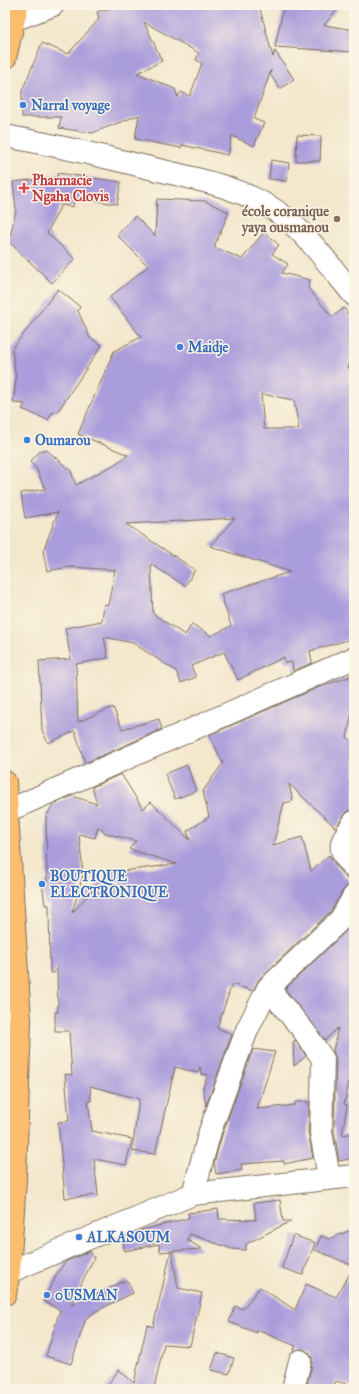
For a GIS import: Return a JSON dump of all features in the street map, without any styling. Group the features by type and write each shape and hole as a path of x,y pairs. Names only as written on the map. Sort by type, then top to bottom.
{"main road":[{"path":"5,58 12,16"},
{"path":"5,782 16,1180 9,1272 5,1294"}],"street":[{"path":"12,16 52,5"},
{"path":"5,136 62,147 218,184 251,197 283,216 350,282"},
{"path":"7,811 354,658"},
{"path":"354,822 341,842 340,848 343,855 354,868"},
{"path":"194,1194 210,1131 248,1030 268,988 341,919 354,896"},
{"path":"268,988 303,1030 323,1059 321,1132 329,1178"},
{"path":"9,1272 194,1194 354,1176"},
{"path":"293,1389 300,1361"}],"building":[{"path":"114,5 259,5 273,57 275,51 294,79 280,89 270,74 271,70 254,119 264,123 254,146 232,136 228,155 182,145 181,148 135,139 139,115 92,133 59,128 61,117 22,117 22,91 42,43 68,54 99,19 97,12 116,6","holes":["144,22 199,53 196,60 202,63 190,96 181,92 178,97 175,89 137,73 162,61"]},
{"path":"284,5 304,5 317,8 320,5 341,5 324,25 354,30 354,52 275,47"},
{"path":"297,135 321,136 320,161 296,161"},
{"path":"271,160 289,163 287,181 269,179"},
{"path":"58,173 121,182 117,204 74,198 73,207 61,205 47,233 75,259 52,283 9,242 16,210 13,182 57,177"},
{"path":"157,199 205,201 229,212 214,247 242,259 264,232 279,245 272,254 288,264 282,273 310,280 308,288 332,317 344,308 354,322 354,351 348,368 354,368 354,638 310,651 312,663 293,671 292,662 285,663 284,657 238,680 224,652 191,666 196,677 181,683 176,671 133,643 104,637 108,658 76,664 78,722 113,707 122,729 159,719 162,729 85,763 75,731 48,743 42,730 39,661 71,659 65,628 102,621 104,604 108,605 115,570 70,567 47,571 43,551 58,512 25,518 21,493 45,489 36,468 30,462 41,450 47,450 71,471 76,485 115,464 128,455 78,434 114,351 141,337 110,297 148,266 117,235 135,216 155,236","holes":["261,394 294,400 299,429 264,429","235,518 210,546 290,572 221,594 231,626 211,636 192,624 185,635 153,614 151,564 185,586 195,570 126,524"]},
{"path":"58,289 80,307 78,311 90,338 102,345 58,411 52,413 48,420 22,409 25,404 13,403 16,380 12,349"},
{"path":"354,675 354,713 352,713 347,737 354,743 354,810 348,811 344,815 336,828 289,784 293,801 284,803 273,845 302,837 311,871 329,855 338,869 352,884 343,890 331,911 259,979 253,991 232,984 217,1028 232,1034 206,1106 203,1087 208,1075 201,1074 200,1067 198,1073 175,1067 155,1154 132,1151 139,1099 90,1086 91,1101 88,1101 92,1131 132,1139 126,1165 94,1159 98,1195 65,1198 58,1122 69,1121 65,1074 72,1075 69,1031 55,1031 55,1012 58,1012 57,967 54,973 50,973 49,905 45,905 42,882 47,882 46,817 53,804 72,796 97,804 92,787 121,774 143,809 151,802 190,840 187,831 209,817 203,791 223,763 209,735 317,688","holes":["98,827 105,833 136,841 129,849 177,864 108,873 72,913 83,875 79,834 95,838"]},
{"path":"187,765 196,791 175,799 165,774"},
{"path":"351,926 354,932 354,1072 351,1073 344,1104 347,1105 342,1135 354,1133 354,1158 339,1161 334,1131 336,1059 333,1051 338,1028 325,1040 285,989"},
{"path":"295,1040 306,1056 294,1066 293,1042"},
{"path":"253,1049 275,1052 257,1109 295,1105 295,1102 309,1102 308,1132 313,1158 284,1164 284,1161 241,1164 242,1170 216,1174 214,1163 222,1135"},
{"path":"280,1200 283,1221 291,1221 246,1244 246,1250 232,1249 190,1234 187,1240 202,1249 172,1251 178,1288 202,1293 190,1346 164,1344 154,1389 104,1389 119,1370 134,1383 147,1325 153,1327 171,1251 160,1252 159,1244 125,1251 122,1238 138,1231 189,1218 188,1213 218,1209 219,1219 256,1220 254,1203"},
{"path":"354,1229 354,1266 315,1250 321,1236 329,1239"},
{"path":"293,1235 315,1243 303,1275 282,1268"},
{"path":"90,1251 94,1258 71,1305 127,1280 133,1293 96,1311 86,1318 71,1364 46,1356 60,1310 43,1301 65,1262"},
{"path":"354,1267 354,1386 336,1381 333,1389 306,1389 312,1364 312,1357 308,1352 303,1349 293,1351 296,1346 257,1330 257,1333 229,1322 235,1306 243,1309 260,1287 295,1310 306,1284 336,1297"},
{"path":"217,1353 234,1358 229,1374 211,1370"}],"place":[{"name":"Narral voyage","path":"23,105"},
{"name":"Pharmacie Ngaha Clovis","path":"24,188"},
{"name":"école coranique yaya ousmanou","path":"337,219"},
{"name":"Maidje","path":"180,347"},
{"name":"Oumarou","path":"27,440"},
{"name":"BOUTIQUE ELECTRONIQUE","path":"42,884"},
{"name":"ALKASOUM","path":"79,1237"},
{"name":"0USMAN","path":"47,1295"}]}
